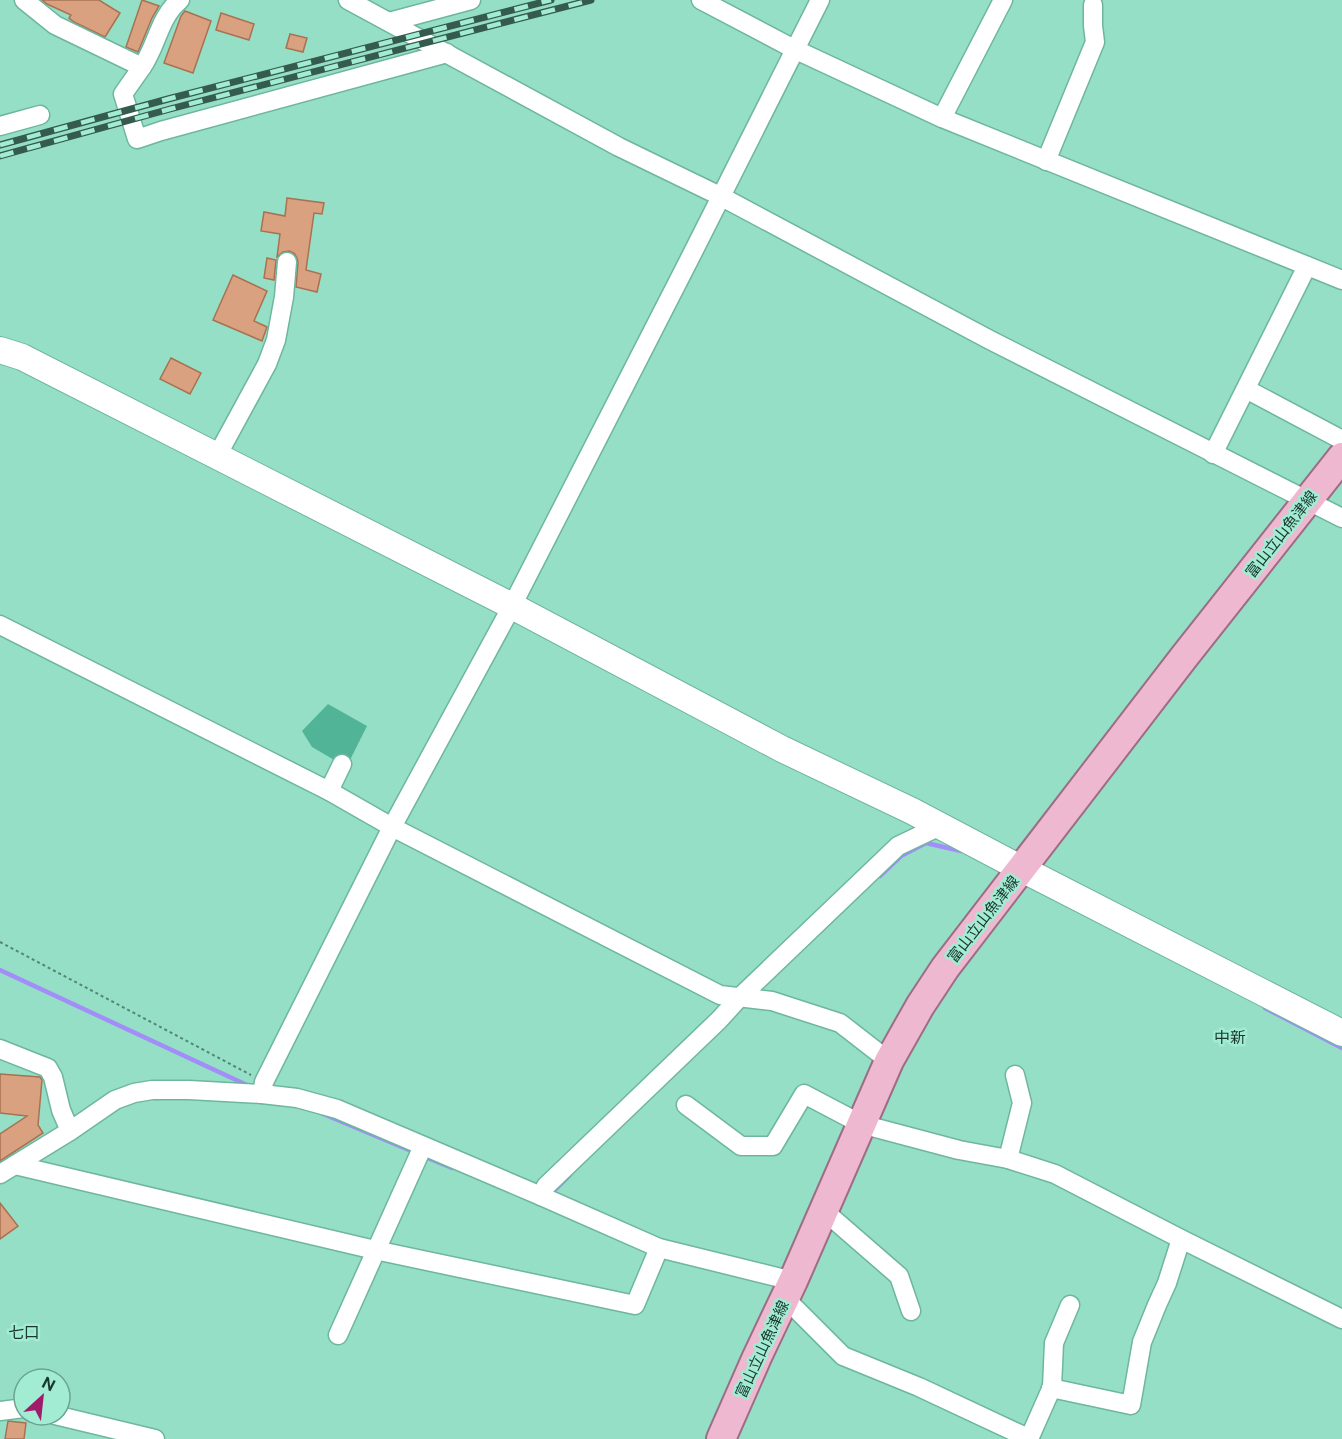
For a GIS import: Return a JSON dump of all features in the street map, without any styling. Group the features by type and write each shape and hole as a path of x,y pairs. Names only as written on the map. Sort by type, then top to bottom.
{"main road":[{"name":"富山立山魚津線","path":"721,1439 889,1061 920,1006 945,968 1184,657 1342,457"}],"street":[{"path":"24,0 55,25 142,67"},
{"path":"180,0 173,5 162,24 149,58 123,94 137,139 161,130 447,54"},
{"path":"348,0 619,147 720,196 990,340 1342,518"},
{"path":"389,22 471,0"},
{"path":"701,0 794,49 942,118 1342,280"},
{"path":"263,1088 392,827 512,606 820,0"},
{"path":"942,118 1003,0"},
{"path":"1046,161 1095,42 1094,5"},
{"path":"0,126 40,115"},
{"path":"218,456 267,364 276,340 284,297 287,262"},
{"path":"1213,454 1307,266"},
{"path":"0,350 22,357 218,456 512,606 782,749 912,811 1342,1033"},
{"path":"1246,389 1342,440"},
{"path":"0,625 328,791 392,827 720,995 772,1001 840,1023 889,1061"},
{"path":"328,791 342,764"},
{"path":"541,1196 546,1186 898,846 940,826"},
{"path":"0,1049 48,1068 70,1131"},
{"path":"1008,1159 1022,1103 1015,1075"},
{"path":"7,1169 116,1100 134,1093 153,1090 263,1088 337,1109 659,1248 789,1290 843,1356 919,1387 1029,1439 1051,1388 1054,1343 1070,1305"},
{"path":"686,1105 741,1146 773,1146 804,1094 861,1124 959,1150 1008,1159 1055,1174 1342,1319"},
{"path":"338,1335 423,1146"},
{"path":"7,1169 635,1305 659,1248"},
{"path":"824,1210 899,1276 911,1311"},
{"path":"1051,1388 1131,1405 1143,1342 1167,1283 1181,1239"},
{"path":"72,1419 154,1439"}],"path":[{"path":"0,942 263,1088"}],"green space":[{"path":"328,704 367,726 347,766 312,747 302,731"}],"building":[{"path":"42,0 99,0 120,13 105,37 74,22 69,18 71,15"},
{"path":"142,0 159,6 138,52 126,47"},
{"path":"185,11 211,21 193,73 164,63 181,16"},
{"path":"221,13 254,24 249,40 216,30"},
{"path":"290,34 307,38 303,52 286,48"},
{"path":"287,198 324,203 322,214 314,213 306,270 321,274 317,292 296,287 298,262 294,253 283,252 277,257 280,234 261,231 264,212 285,216"},
{"path":"267,258 276,260 274,280 264,278"},
{"path":"233,275 267,291 254,321 267,327 262,341 213,320"},
{"path":"171,358 201,373 190,394 160,379"},
{"path":"0,1074 40,1077 42,1080 38,1125 43,1133 0,1161 0,1134 27,1116 0,1113"},
{"path":"0,1203 18,1226 0,1239"},
{"path":"8,1421 12,1421 12,1427 26,1427 24,1439 5,1439"}],"waterway":[{"path":"880,876 901,856 926,843 961,851"},
{"path":"0,970 249,1086"},
{"path":"1265,1008 1342,1048"},
{"path":"321,1113 416,1153"},
{"path":"423,1156 452,1168"},
{"path":"550,1195 570,1175"}],"railway":[{"path":"0,145 551,0"},
{"path":"0,156 170,109 591,0"}],"district":[{"name":"中新","path":"1230,1037"},
{"name":"七口","path":"24,1332"}]}
